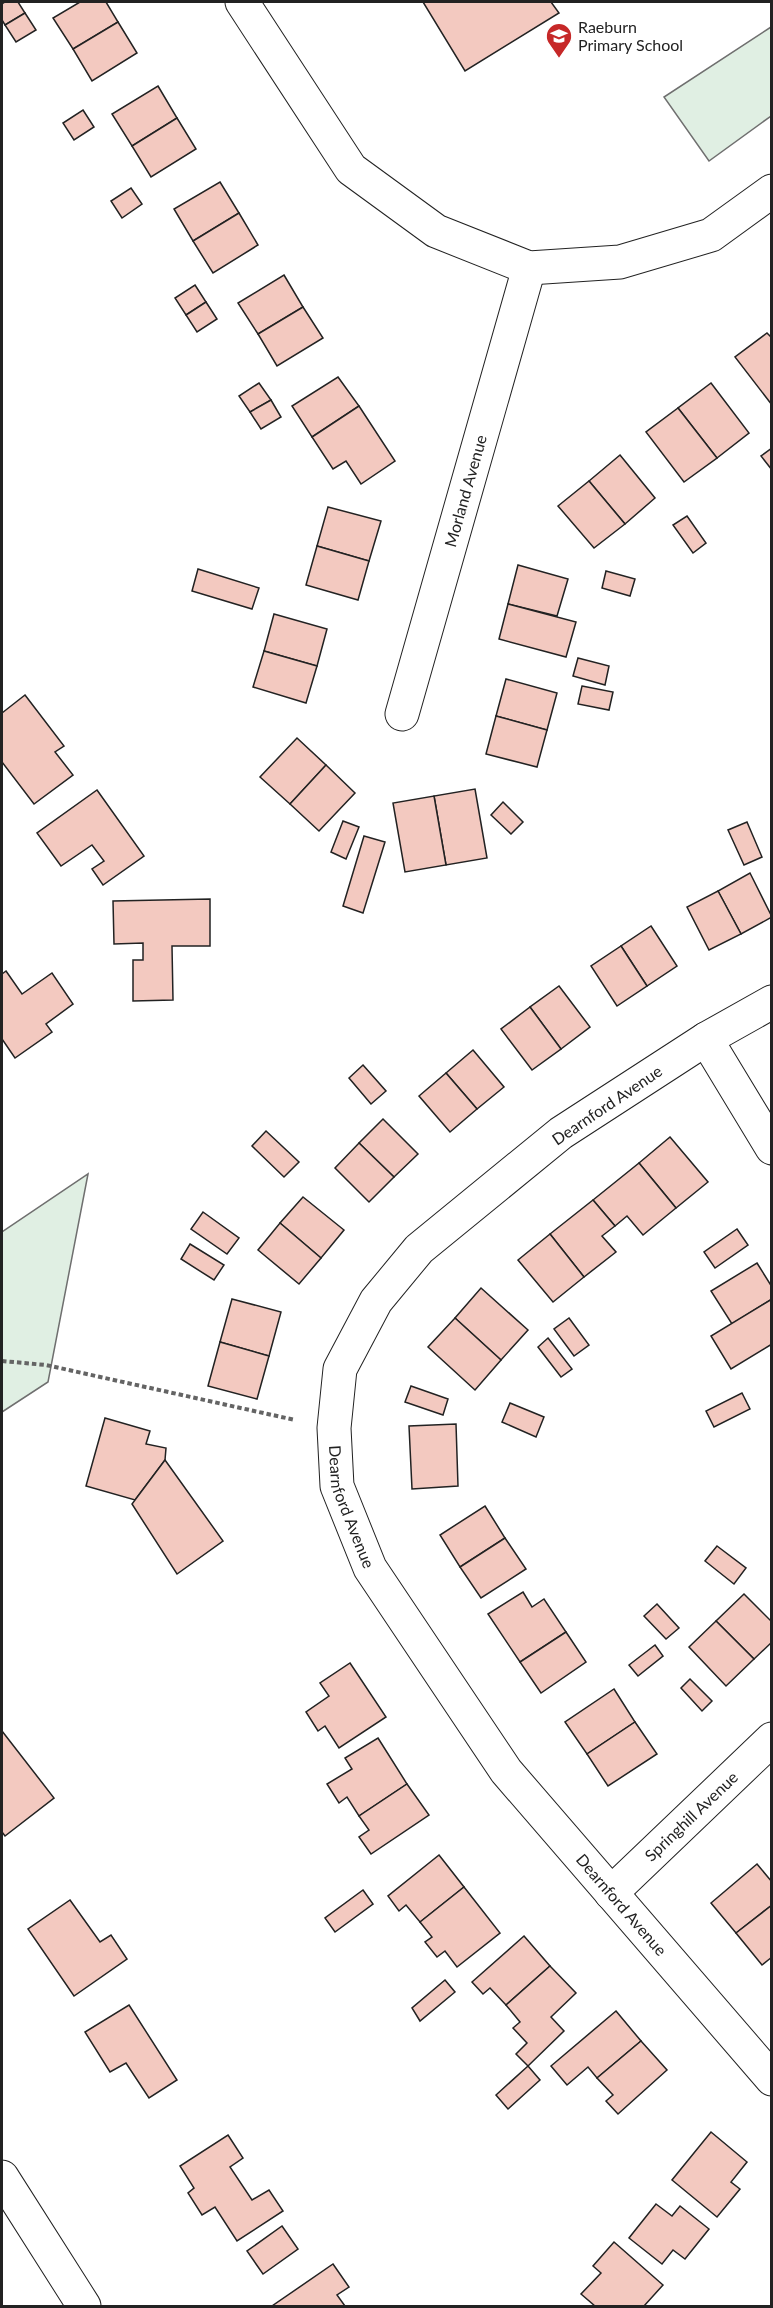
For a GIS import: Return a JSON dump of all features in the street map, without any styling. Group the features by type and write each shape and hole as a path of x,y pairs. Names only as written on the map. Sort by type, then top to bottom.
{"street":[{"path":"242,2 351,169 436,231 529,268 620,262 711,236 771,191"},
{"name":"Morland Avenue","path":"402,714 529,268"},
{"name":"Dearnford Avenue","path":"771,1002 706,1039 561,1133 419,1249 376,1301 340,1369 334,1428 337,1486 370,1568 506,1772 771,2079"},
{"path":"706,1039 771,1148"},
{"name":"Springhill Avenue","path":"611,1893 771,1739"},
{"path":"2,2177 84,2307"}],"path":[{"path":"2,1361 46,1365 334,1428"}],"green space":[{"path":"771,27 771,116 709,161 664,97"},
{"path":"88,1174 48,1382 2,1412 2,1232"}],"building":[{"path":"18,2 25,13 5,25 2,20 2,4"},
{"path":"80,2 106,2 118,22 73,49 53,18"},
{"path":"423,2 551,2 559,13 465,71"},
{"path":"25,13 36,30 16,42 5,25"},
{"path":"118,22 137,53 92,81 73,49"},
{"path":"158,86 177,118 132,146 112,114"},
{"path":"83,110 94,127 74,140 63,123"},
{"path":"177,118 196,149 151,177 132,146"},
{"path":"220,182 239,213 193,241 174,209"},
{"path":"131,188 142,204 122,218 111,201"},
{"path":"239,213 258,245 213,273 193,241"},
{"path":"284,275 303,307 258,334 238,303"},
{"path":"195,285 206,302 186,315 175,298"},
{"path":"206,302 217,319 197,332 186,315"},
{"path":"303,307 323,338 277,366 258,334"},
{"path":"767,333 772,338 772,405 735,357"},
{"path":"338,377 359,406 312,437 292,406"},
{"path":"259,383 271,400 250,412 239,396"},
{"path":"711,383 749,433 717,458 678,408"},
{"path":"271,400 281,417 261,429 250,412"},
{"path":"359,406 395,461 361,484 346,461 333,469 312,437"},
{"path":"678,408 717,458 684,482 646,432"},
{"path":"772,448 772,470 761,456"},
{"path":"620,455 655,498 625,524 589,481"},
{"path":"589,481 625,524 594,548 558,506"},
{"path":"328,507 381,521 369,561 317,546"},
{"path":"687,516 706,543 693,553 673,525"},
{"path":"317,546 369,561 358,600 306,585"},
{"path":"518,565 568,579 557,616 508,604"},
{"path":"198,569 259,588 252,609 192,591"},
{"path":"606,571 635,579 630,596 602,588"},
{"path":"508,604 576,622 566,657 499,639"},
{"path":"274,614 327,629 317,666 264,651"},
{"path":"264,651 317,666 306,703 253,687"},
{"path":"578,658 609,666 605,685 573,676"},
{"path":"506,679 557,693 547,730 496,716"},
{"path":"582,686 613,692 609,710 578,704"},
{"path":"25,695 64,746 55,752 73,775 34,804 2,762 2,713"},
{"path":"496,716 547,730 537,767 486,754"},
{"path":"297,738 326,765 290,804 260,777"},
{"path":"326,765 355,793 319,831 290,804"},
{"path":"475,789 487,858 446,865 434,796"},
{"path":"97,790 144,856 103,885 92,869 104,861 92,845 61,866 37,833"},
{"path":"434,796 446,865 405,872 393,803"},
{"path":"503,802 523,822 511,834 491,815"},
{"path":"343,821 359,827 346,859 331,852"},
{"path":"747,822 762,857 744,865 728,830"},
{"path":"364,836 385,842 363,913 343,906"},
{"path":"750,873 772,917 741,934 718,891"},
{"path":"718,891 741,934 709,950 687,907"},
{"path":"210,899 210,946 172,946 173,1000 133,1001 133,960 143,960 143,943 114,944 113,901"},
{"path":"651,926 677,966 647,986 621,946"},
{"path":"621,946 647,986 617,1006 591,966"},
{"path":"6,971 22,994 52,973 73,1004 46,1024 52,1032 15,1058 2,1039 2,974"},
{"path":"559,986 590,1027 561,1049 530,1007"},
{"path":"530,1007 561,1049 532,1070 501,1029"},
{"path":"473,1050 504,1087 477,1109 446,1073"},
{"path":"363,1065 386,1091 371,1104 349,1078"},
{"path":"446,1073 477,1109 450,1132 419,1096"},
{"path":"383,1119 418,1154 394,1177 359,1143"},
{"path":"266,1131 299,1162 284,1177 252,1146"},
{"path":"670,1137 708,1182 676,1208 639,1163"},
{"path":"359,1143 394,1177 369,1202 335,1168"},
{"path":"639,1163 676,1208 643,1235 627,1216 615,1226 593,1200"},
{"path":"303,1197 344,1230 321,1258 280,1223"},
{"path":"593,1200 615,1226 602,1236 616,1252 584,1277 550,1234"},
{"path":"203,1212 239,1238 227,1254 191,1229"},
{"path":"280,1223 321,1258 299,1284 258,1250"},
{"path":"737,1229 748,1245 715,1268 704,1252"},
{"path":"550,1234 584,1277 553,1302 518,1260"},
{"path":"190,1244 224,1265 214,1280 181,1259"},
{"path":"757,1263 772,1287 772,1299 732,1324 711,1291"},
{"path":"481,1288 528,1330 501,1360 455,1318"},
{"path":"232,1299 281,1312 269,1356 220,1342"},
{"path":"772,1299 772,1344 731,1369 711,1336"},
{"path":"455,1318 501,1360 475,1390 428,1347"},
{"path":"569,1318 589,1345 574,1356 554,1329"},
{"path":"548,1338 572,1369 561,1377 538,1347"},
{"path":"220,1342 269,1356 257,1399 208,1386"},
{"path":"411,1386 448,1399 443,1415 405,1402"},
{"path":"742,1393 750,1409 714,1427 706,1411"},
{"path":"510,1403 544,1417 536,1437 502,1422"},
{"path":"105,1418 150,1431 146,1444 166,1448 165,1460 135,1500 86,1486"},
{"path":"456,1424 458,1486 412,1489 409,1426"},
{"path":"165,1460 223,1541 177,1574 132,1504"},
{"path":"485,1506 505,1538 460,1567 440,1535"},
{"path":"505,1538 526,1569 481,1598 460,1567"},
{"path":"717,1546 746,1568 734,1584 705,1561"},
{"path":"523,1592 532,1607 544,1599 566,1632 520,1662 488,1614"},
{"path":"744,1594 772,1622 772,1642 754,1659 716,1621"},
{"path":"657,1604 679,1628 666,1639 644,1616"},
{"path":"716,1621 754,1659 726,1686 689,1647"},
{"path":"566,1632 586,1662 541,1693 520,1662"},
{"path":"655,1645 663,1656 638,1676 629,1665"},
{"path":"350,1663 386,1717 339,1748 325,1726 318,1731 306,1712 329,1696 320,1683"},
{"path":"690,1679 712,1701 702,1711 681,1688"},
{"path":"614,1689 635,1722 587,1754 565,1722"},
{"path":"635,1722 657,1754 608,1786 587,1754"},
{"path":"2,1731 54,1798 5,1836 2,1832"},
{"path":"378,1738 407,1784 359,1816 347,1797 339,1803 327,1784 352,1769 345,1758"},
{"path":"407,1784 429,1815 371,1854 359,1837 369,1830 359,1816"},
{"path":"439,1855 464,1887 420,1922 406,1905 399,1911 388,1896"},
{"path":"757,1864 772,1882 772,1905 736,1933 711,1903"},
{"path":"464,1887 500,1933 457,1967 445,1951 437,1957 425,1942 432,1937 420,1922"},
{"path":"363,1890 373,1904 335,1932 325,1918"},
{"path":"70,1900 100,1942 111,1935 127,1959 74,1996 28,1929"},
{"path":"772,1905 772,1957 762,1965 736,1933"},
{"path":"524,1936 550,1966 506,2005 490,1988 483,1994 472,1982"},
{"path":"550,1966 576,1993 551,2017 564,2031 528,2066 516,2054 527,2043 513,2028 520,2022 506,2005"},
{"path":"445,1980 455,1992 420,2021 412,2008"},
{"path":"129,2005 177,2080 149,2098 126,2063 110,2072 85,2032"},
{"path":"616,2011 641,2041 597,2078 588,2067 567,2085 551,2066"},
{"path":"641,2041 667,2070 618,2114 606,2101 613,2095 597,2078"},
{"path":"528,2066 540,2080 508,2109 496,2095"},
{"path":"711,2132 747,2162 731,2182 740,2189 717,2217 672,2180"},
{"path":"228,2135 243,2158 230,2167 252,2200 269,2190 283,2211 237,2241 215,2207 202,2215 188,2193 194,2188 180,2166"},
{"path":"656,2204 672,2216 680,2206 709,2229 685,2259 673,2250 662,2264 629,2238"},
{"path":"282,2226 298,2249 263,2274 247,2251"},
{"path":"614,2242 663,2285 644,2306 595,2306 581,2294 601,2273 593,2266"},
{"path":"333,2264 349,2287 337,2295 345,2306 272,2306"}],"place":[{"name":"Raeburn Primary School","path":"559,59"}]}
